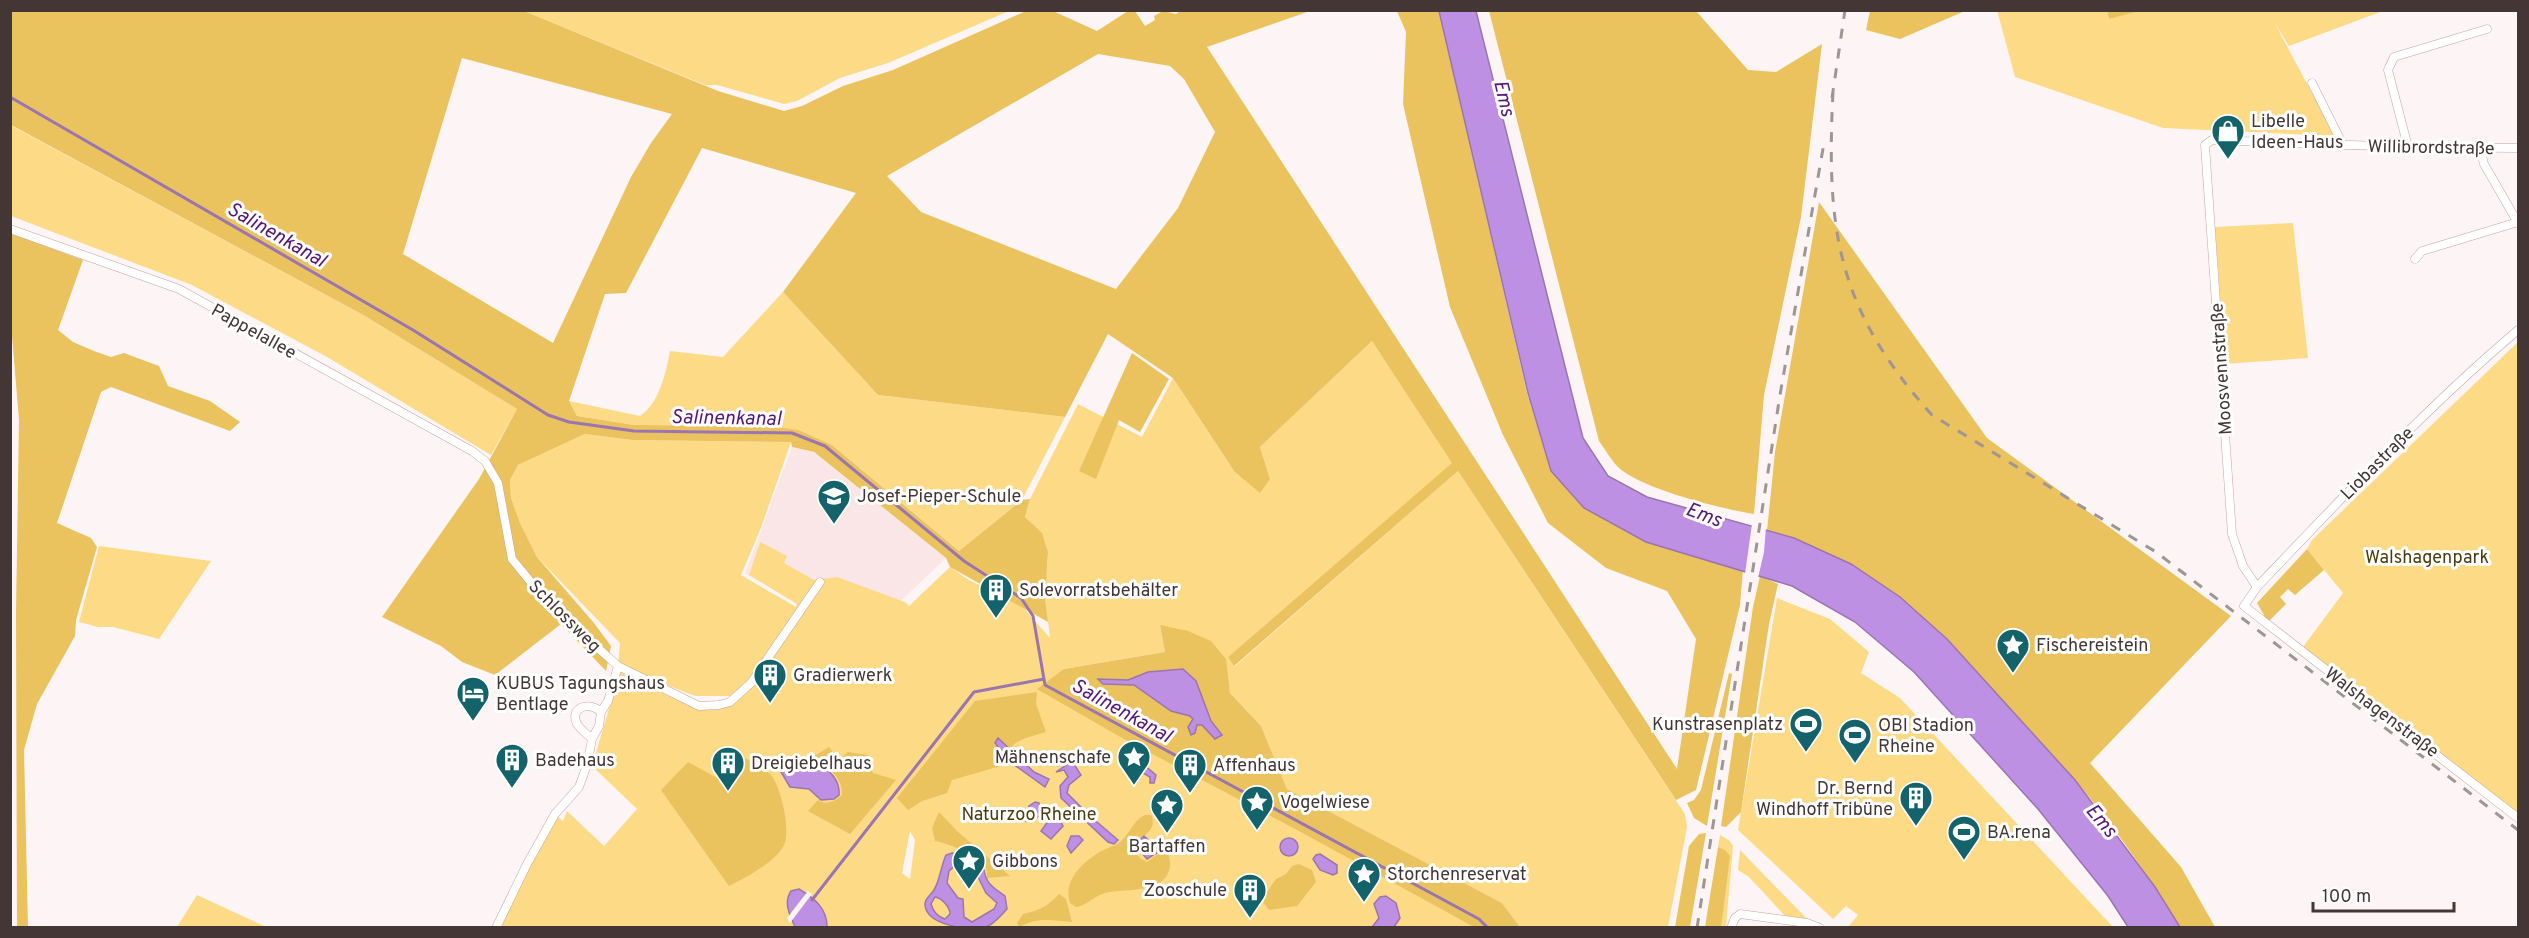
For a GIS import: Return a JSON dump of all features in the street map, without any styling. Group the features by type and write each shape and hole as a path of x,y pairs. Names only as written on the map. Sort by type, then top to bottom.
{"street":[{"path":"2408,147 2388,70 2394,57 2487,29"},
{"name":"Willibrordstraße","path":"2312,83 2343,145"},
{"name":"Willibrordstraße","path":"2205,145 2212,140 2408,147 2518,148"},
{"name":"Moosvennstraße","path":"2205,145 2232,534 2243,566 2257,587"},
{"path":"2415,259 2422,251 2518,222 2484,164 2480,148"},
{"name":"Pappelallee","path":"10,229 179,289 472,451 485,461"},
{"name":"Liobastraße","path":"2244,606 2257,587 2398,440 2473,368 2518,330"},
{"name":"Schlossweg","path":"485,461 498,483 512,559 547,602 618,666 699,706 730,702 751,683 820,582"},
{"name":"Walshagenstraße","path":"2244,606 2518,818"},
{"path":"496,927 555,814 579,787 587,765 592,739 599,726 601,712 608,701 618,666"},
{"path":"592,739 578,725 576,717 579,709 586,705 595,706 601,712"},
{"path":"1731,927 1735,918 1740,914 1808,923 1820,927"}],"shaded area":[{"path":"1182,10 1310,11 1207,47 1677,769 1696,639 1667,591 1606,568 1548,523 1503,435 1450,307 1403,104 1406,32 1397,11 1439,11 1527,393 1551,471 1646,542 1743,570 1740,605 1696,790 1676,800 1458,471 1234,666 1228,657 1452,463 1372,341 1260,447 1270,479 1260,493 1234,471 1173,378 1108,334 1065,417 878,395 783,292 856,193 702,148 626,293 605,294 569,401 577,416 634,425 770,426 798,430 832,445 959,551 1022,500 1030,499 1025,517 1042,533 1048,552 1045,599 1048,622 950,567 946,558 814,452 792,447 791,442 632,440 585,434 518,465 510,480 511,498 520,523 537,557 611,646 606,671 561,624 495,675 462,662 441,646 382,617 479,479 517,409 365,316 11,125 10,11 524,11 718,91 784,111 802,106 843,86 893,70 1026,11 1053,11 1097,31 1128,11 1135,11 1145,26 1155,20 1154,16 1163,11 1176,14","holes":["1098,54 1170,66 1184,79 1215,132 1178,208 1116,289 921,212 887,176","462,58 672,114 631,177 553,343 403,254"]},
{"path":"1870,10 1965,11 1900,39 1866,30"},
{"path":"2107,10 2139,10 2139,11 2109,19"},
{"path":"1489,11 1696,11 1748,70 1776,72 1822,44 1801,217 1764,395 1754,514 1703,503 1644,483 1618,467 1599,441"},
{"path":"1819,202 1987,438 2231,616 2090,763 2181,867 2215,927 2180,927 2130,851 2088,796 1958,653 1904,602 1874,580 1842,561 1807,545 1767,531 1775,452"},
{"path":"10,233 83,260 58,330 73,342 94,351 111,357 124,353 159,366 168,386 210,401 240,422 230,431 111,387 101,392 57,523 91,538 97,547 76,620 75,636 37,704 24,750 28,928 17,927 16,613 19,420 11,324"},
{"path":"1132,353 1169,379 1140,432 1119,420 1096,479 1079,471"},
{"name":"Josef-Pieper-Schule","path":"792,447 813,452 946,558 865,635 745,574"},
{"path":"2307,549 2324,570 2295,595 2288,589 2280,597 2286,604 2268,622 2257,603"},
{"path":"1760,576 1778,584 1769,624 1741,812 1726,827 1721,826 1753,607"},
{"path":"1160,625 1188,631 1211,641 1226,659 1230,693 1261,726 1287,789 1502,903 1520,927 1474,927 1122,738 1037,689 1064,669 1165,652"},
{"path":"1729,673 1732,674 1707,826 1694,818 1687,803 1694,800 1701,790"},
{"path":"1037,692 1036,704 1046,732 1018,741 1009,750 1004,765 952,780 947,793 922,801 908,810 897,798 975,701"},
{"path":"829,747 839,760 848,752 868,755 872,760 869,764 873,773 896,780 850,834 808,811 818,800 824,803 830,802 842,795 842,788 837,777 828,768 811,758"},
{"path":"738,754 763,768 774,780 784,808 786,838 780,851 767,863 729,886 661,790 688,762 717,778 727,757"},
{"path":"939,812 958,832 1010,876 987,878 986,868 977,859 955,847 935,841 932,828"},
{"path":"1145,815 1151,815 1153,825 1133,845 1133,849 1140,858 1147,862 1165,849 1170,866 1162,881 1154,886 1105,893 1076,907 1070,903 1068,895 1071,880 1085,862 1120,842 1137,820"},
{"path":"1706,833 1690,927 1675,927 1689,846 1699,834"},
{"path":"1718,847 1730,856 1721,927 1705,927"},
{"path":"1299,864 1312,870 1316,882 1297,906 1269,910 1264,903 1264,896 1276,879 1286,874 1292,866"},
{"path":"1059,894 1066,899 1072,922 1038,920 1019,927 1017,923 1023,914 1043,907"}],"green space":[{"path":"1997,10 2107,10 2109,19 2139,10 2383,11 2289,46 2274,22 2335,136 2163,128 2015,77"},
{"path":"524,11 1009,11 888,63 840,78 797,101 784,104 717,85 705,85"},
{"path":"10,125 365,316 517,409 491,455 327,357 192,285 11,216"},
{"path":"2293,223 2308,358 2225,364 2215,227"},
{"path":"783,292 878,395 1065,417 1022,500 959,551 832,445 770,426 634,425 577,416 569,401 640,416 647,411 657,396 670,351 723,357"},
{"name":"Naturzoo Rheine","path":"1372,341 1453,463 1228,657 1235,666 1458,471 1685,814 1687,827 1668,927 1520,927 1502,903 1287,789 1261,726 1230,693 1225,659 1160,625 1165,652 1064,669 1057,697 1479,927 496,928 555,814 563,821 567,811 604,846 637,809 592,766 620,672 668,696 696,704 709,706 720,704 732,696 695,696 618,666 620,643 537,557 520,523 511,498 510,480 518,465 585,434 632,440 791,442 761,528 741,575 796,607 797,604 749,575 760,542 787,556 784,563 814,580 837,577 905,602 909,606 950,567 969,580 1022,606 1050,638 1045,600 1047,547 1025,517 1030,499 1078,404 1142,437 1173,378 1234,471 1270,479 1260,447","holes":["910,831 915,840 910,879 902,873"]},
{"name":"Walshagenpark","path":"2518,342 2518,814 2303,647 2343,593 2307,549 2312,540"},
{"path":"99,546 211,561 159,639 113,627 98,627 79,622"},
{"name":"OBI Stadion Rheine","path":"1777,598 1830,619 1869,652 1861,673 1900,698 2112,926 1848,927 1858,915 1846,906 1833,919 1738,830"},
{"path":"1720,835 1730,841 1733,846 1726,927 1721,927 1725,850 1718,847"},
{"path":"1740,850 1808,920 1786,917 1749,877 1738,870"},
{"path":"197,895 266,927 177,927"}],"water":[{"name":"Ems","path":"1439,11 1476,11 1583,438 1608,476 1647,497 1794,538 1851,564 1900,597 1947,639 2075,780 2155,887 2180,927 2128,927 2108,896 2038,809 1914,672 1855,622 1792,586 1646,542 1584,508 1551,471 1528,393"},
{"path":"1183,669 1196,681 1211,721 1222,735 1215,739 1202,725 1197,725 1195,733 1191,735 1188,727 1193,719 1190,716 1171,711 1134,685 1103,684 1098,679 1128,680 1148,672"},
{"path":"998,738 1034,772 1049,779 1045,787 1013,764 995,743"},
{"path":"1126,754 1156,775 1154,783 1150,783 1150,777 1120,760"},
{"path":"792,757 808,760 824,767 835,779 839,795 834,799 821,800 809,789 790,787 781,772 786,762"},
{"path":"1072,761 1081,775 1069,785 1067,793 1085,811 1090,811 1090,816 1118,840 1114,844 1108,842 1061,798 1060,786 1068,777 1064,770 1056,772"},
{"path":"1035,802 1039,803 1042,813 1032,822 1025,821 1029,806"},
{"path":"1052,820 1061,822 1063,826 1051,839 1041,831"},
{"path":"1071,836 1079,836 1083,840 1071,853 1067,846"},
{"path":"1144,836 1160,851 1147,859 1135,845"},
{"path":"1289,838 1295,841 1298,847 1295,853 1289,856 1283,853 1280,847 1283,841"},
{"path":"966,854 984,870 991,885 1005,896 1007,909 997,920 985,927 960,927 941,922 928,912 926,901 936,886 946,855","holes":["960,862 972,875 978,877 986,893 997,903 994,909 972,922 964,917 963,899 958,898 947,883 949,871","935,897 943,901 949,909 950,914 945,919 938,915 932,907 931,904"]},
{"path":"1320,854 1337,865 1337,873 1333,875 1320,870 1313,859"},
{"path":"799,889 810,896 822,909 827,927 795,927 788,909 788,900 791,891"},
{"path":"1386,896 1396,903 1400,918 1394,927 1372,927 1379,918 1374,904 1380,897"}],"pier":[{"path":"1752,524 1766,527 1764,552 1758,578 1745,574"},
{"path":"808,891 812,894 790,923 787,918"}],"waterway":[{"name":"Salinenkanal","path":"10,97 413,330 548,415 569,422 634,431 792,433 825,446 964,561 1021,598 1033,616 1045,685 1479,919 1488,928"},
{"path":"812,900 974,692 1044,679"}],"railway":[{"path":"1832,98 1845,10"},
{"path":"1833,92 1832,186 1836,227 1844,266 1857,303 1875,339 1900,376 1932,415 2156,552 2518,830"},
{"path":"1697,928 1780,395 1824,143"}],"place":[{"name":"Libelle Ideen-Haus","path":"2228,160"},
{"name":"Josef-Pieper-Schule","path":"834,525"},
{"name":"Solevorratsbehälter","path":"996,619"},
{"name":"Fischereistein","path":"2013,674"},
{"name":"Gradierwerk","path":"770,704"},
{"name":"KUBUS Tagungshaus Bentlage","path":"473,722"},
{"name":"Kunstrasenplatz","path":"1806,753"},
{"name":"OBI Stadion Rheine","path":"1855,764"},
{"name":"Mähnenschafe","path":"1134,786"},
{"name":"Badehaus","path":"512,789"},
{"name":"Dreigiebelhaus","path":"728,792"},
{"name":"Affenhaus","path":"1190,794"},
{"name":"Dr. Bernd Windhoff Tribüne","path":"1916,827"},
{"name":"Vogelwiese","path":"1257,831"},
{"name":"Bartaffen","path":"1167,834"},
{"name":"BA.rena","path":"1964,861"},
{"name":"Gibbons","path":"969,890"},
{"name":"Storchenreservat","path":"1364,903"},
{"name":"Zooschule","path":"1250,919"}]}
